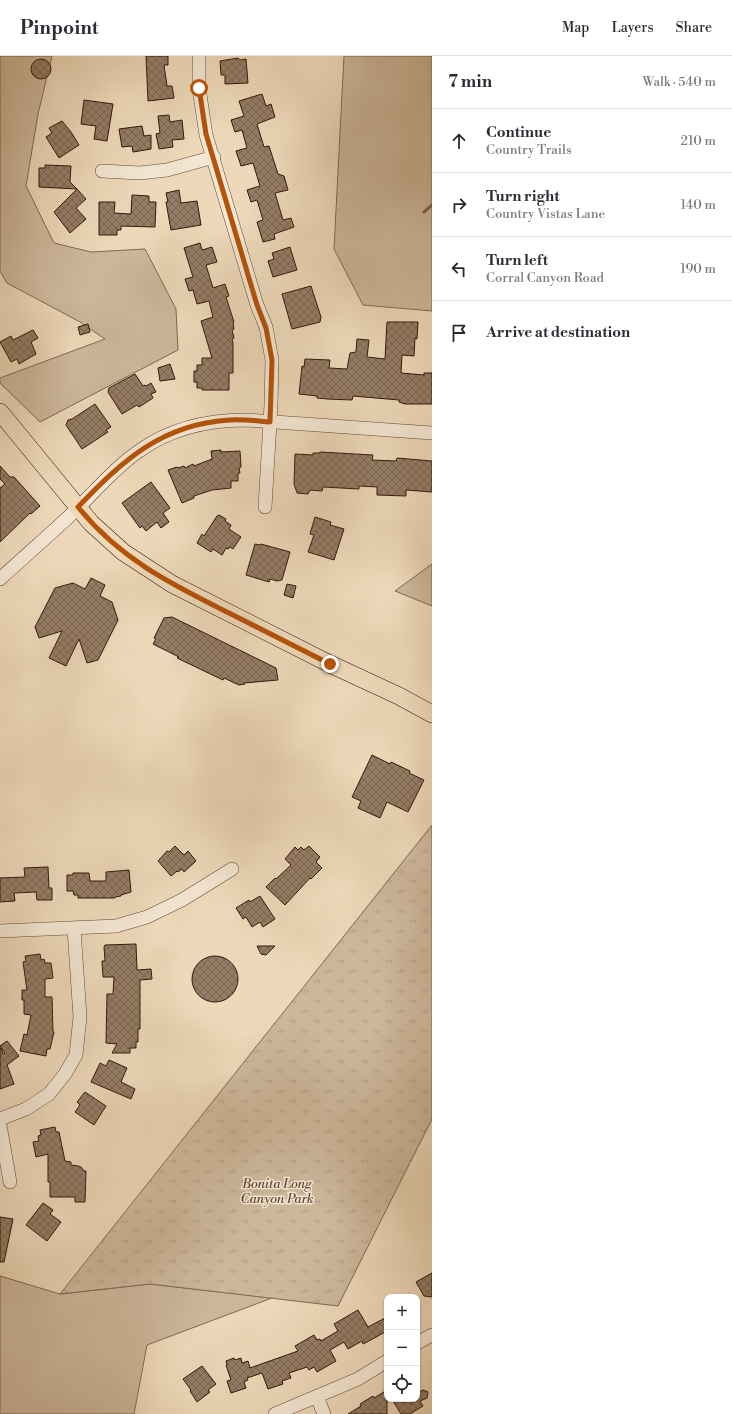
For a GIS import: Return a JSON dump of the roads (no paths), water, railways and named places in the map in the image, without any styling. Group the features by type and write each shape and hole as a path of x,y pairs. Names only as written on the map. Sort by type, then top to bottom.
{"main road":[{"path":"0,412 92,523 123,552 172,584 330,664 399,696 432,714"}],"street":[{"path":"199,56 199,88 206,134 257,305 266,328 272,360 265,507"},
{"path":"102,171 140,174 167,170 214,157"},
{"path":"0,579 138,451 161,438 188,427 216,421 246,420 432,432"},
{"path":"0,931 116,926 147,916 182,900 232,869"},
{"path":"0,1118 26,1109 49,1094 65,1074 76,1055 80,1017 74,929"},
{"path":"0,1125 10,1182"},
{"path":"420,1342 432,1335"},
{"path":"275,1414 358,1379 384,1363"},
{"path":"317,1397 324,1414"}],"waterway":[{"path":"424,212 432,205"}],"park label":[{"name":"Bonita Long Canyon Park","path":"277,1192"}]}
